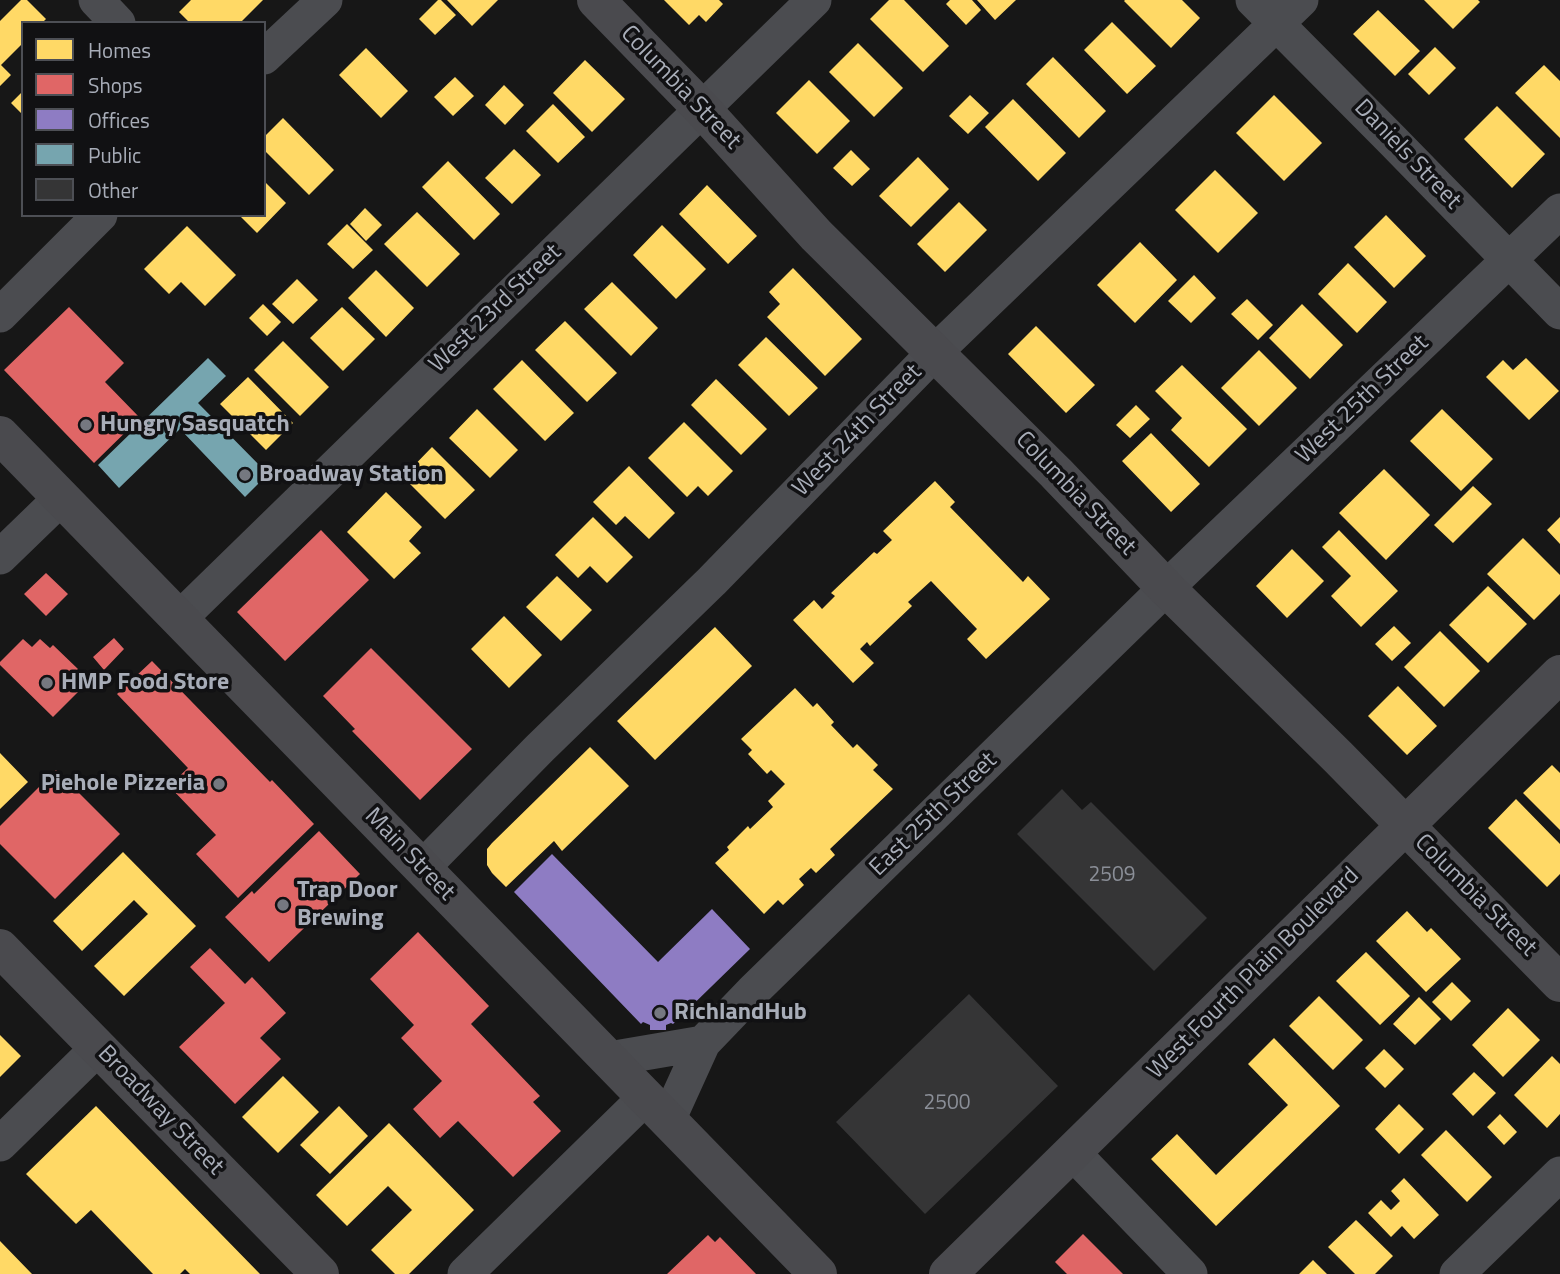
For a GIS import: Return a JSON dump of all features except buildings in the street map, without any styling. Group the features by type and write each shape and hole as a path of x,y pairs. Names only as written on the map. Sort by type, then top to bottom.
{"main road":[{"name":"Columbia Street","path":"596,0 702,110 816,235 1056,473 1166,588 1293,712 1560,983"},
{"name":"Main Street","path":"0,435 818,1274"},
{"name":"West Fourth Plain Boulevard","path":"948,1274 1560,674"},
{"name":"Broadway Street","path":"0,948 320,1274"}],"street":[{"path":"96,0 116,21"},
{"path":"266,55 325,0"},
{"name":"West 23rd Street","path":"179,618 814,0"},
{"name":"Daniels Street","path":"1277,8 1560,312"},
{"name":"West 24th Street","path":"422,868 540,748 712,581 1277,8"},
{"name":"West 25th Street","path":"1166,588 1560,211"},
{"path":"0,315 98,217"},
{"path":"0,557 61,498"},
{"name":"East 25th Street","path":"465,1274 657,1109 703,1043 1166,588"},
{"path":"608,1059 703,1043"},
{"path":"0,1144 99,1048"},
{"path":"1072,1152 1190,1274"},
{"path":"1457,1274 1560,1174"}],"place":[{"name":"Hungry Sasquatch","path":"86,425"},
{"name":"Broadway Station","path":"245,475"},
{"name":"HMP Food Store","path":"47,683"},
{"name":"Piehole Pizzeria","path":"219,784"},
{"name":"Trap Door Brewing","path":"283,905"},
{"name":"RichlandHub","path":"660,1013"}]}
